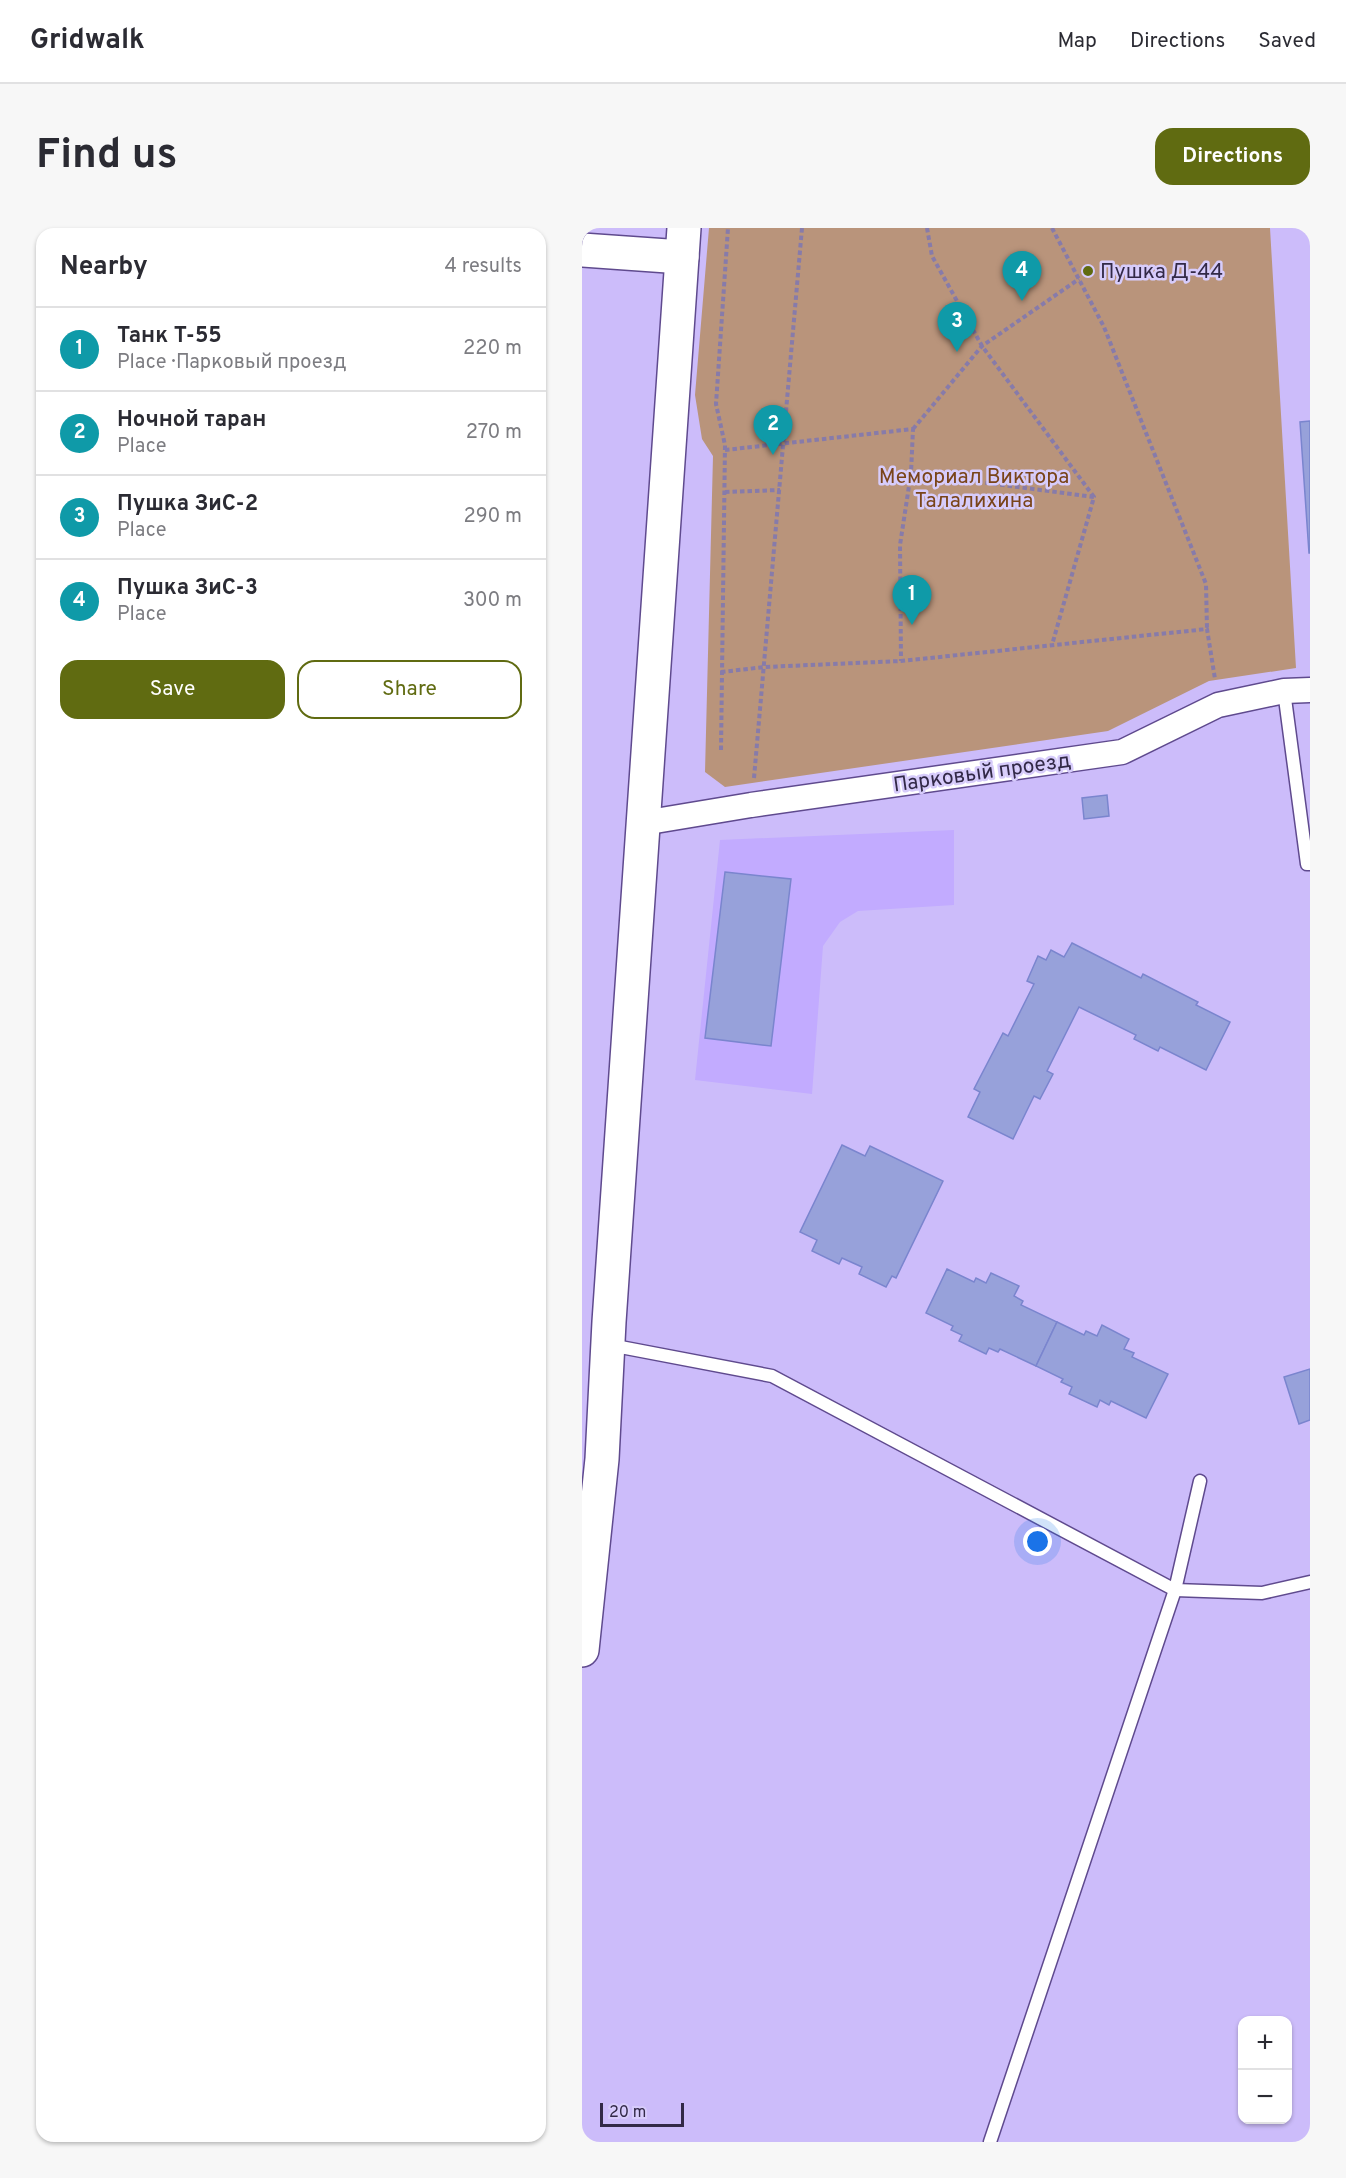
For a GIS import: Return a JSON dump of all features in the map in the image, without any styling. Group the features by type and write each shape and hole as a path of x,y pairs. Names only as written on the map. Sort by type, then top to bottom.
{"main road":[{"path":"582,250 683,243 602,1459 582,1650"}],"street":[{"name":"Парковый проезд","path":"644,823 1122,752 1218,705 1284,691 1310,690"}],"lane":[{"path":"1284,691 1307,864 1310,864"},
{"path":"608,1344 772,1376 1175,1590 1262,1593 1310,1582"},
{"path":"990,2142 1175,1590 1200,1481"}],"path":[{"path":"721,750 725,450 716,404 728,228"},
{"path":"751,806 802,228"},
{"path":"927,228 933,256 982,346 1094,497"},
{"path":"1052,228 1104,327 1206,584 1208,629 1218,705"},
{"path":"901,661 900,545 911,473 913,429 982,346 1079,279"},
{"path":"725,450 913,429"},
{"path":"911,473 1094,497"},
{"path":"724,492 780,490"},
{"path":"1052,645 1094,497"},
{"path":"721,672 765,667 901,661 1208,629"}],"shaded area":[{"path":"954,830 954,905 858,911 840,922 823,946 812,1094 695,1080 720,840"}],"green space":[{"name":"Мемориал Виктора Талалихина","path":"709,228 1270,228 1296,668 1209,681 1108,731 725,787 705,772 713,456 702,439 695,395"}],"building":[{"path":"1310,421 1310,553 1309,553 1300,422"},
{"path":"1107,795 1109,816 1084,819 1082,798"},
{"path":"725,872 791,879 771,1046 705,1038"},
{"path":"1072,943 1141,978 1143,974 1198,1002 1196,1005 1230,1022 1206,1070 1160,1047 1158,1051 1134,1039 1136,1035 1079,1007 1047,1071 1053,1074 1040,1099 1034,1096 1013,1139 968,1117 980,1092 974,1089 1003,1033 1008,1036 1034,984 1027,981 1038,956 1046,960 1051,950 1064,957"},
{"path":"842,1145 865,1156 870,1146 943,1181 896,1278 892,1276 886,1287 859,1274 862,1267 842,1258 839,1264 812,1251 817,1240 800,1232"},
{"path":"947,1269 974,1282 976,1278 986,1283 991,1273 1019,1286 1014,1296 1023,1301 1021,1305 1057,1322 1036,1366 1000,1349 998,1352 989,1348 986,1354 959,1341 962,1335 951,1330 953,1326 926,1313"},
{"path":"1057,1322 1084,1335 1086,1331 1097,1336 1102,1325 1129,1339 1124,1349 1134,1353 1132,1357 1168,1374 1146,1418 1111,1401 1109,1405 1100,1400 1097,1407 1069,1394 1072,1387 1061,1382 1063,1379 1036,1366"},
{"path":"1310,1369 1310,1420 1299,1424 1284,1377"}],"place":[{"name":"Пушка Д-44","path":"1088,271"},
{"name":"Пушка ЗиС-3","path":"1022,301"},
{"name":"Пушка ЗиС-2","path":"957,352"},
{"name":"Ночной таран","path":"773,455"},
{"name":"Танк Т-55","path":"912,625"}]}
